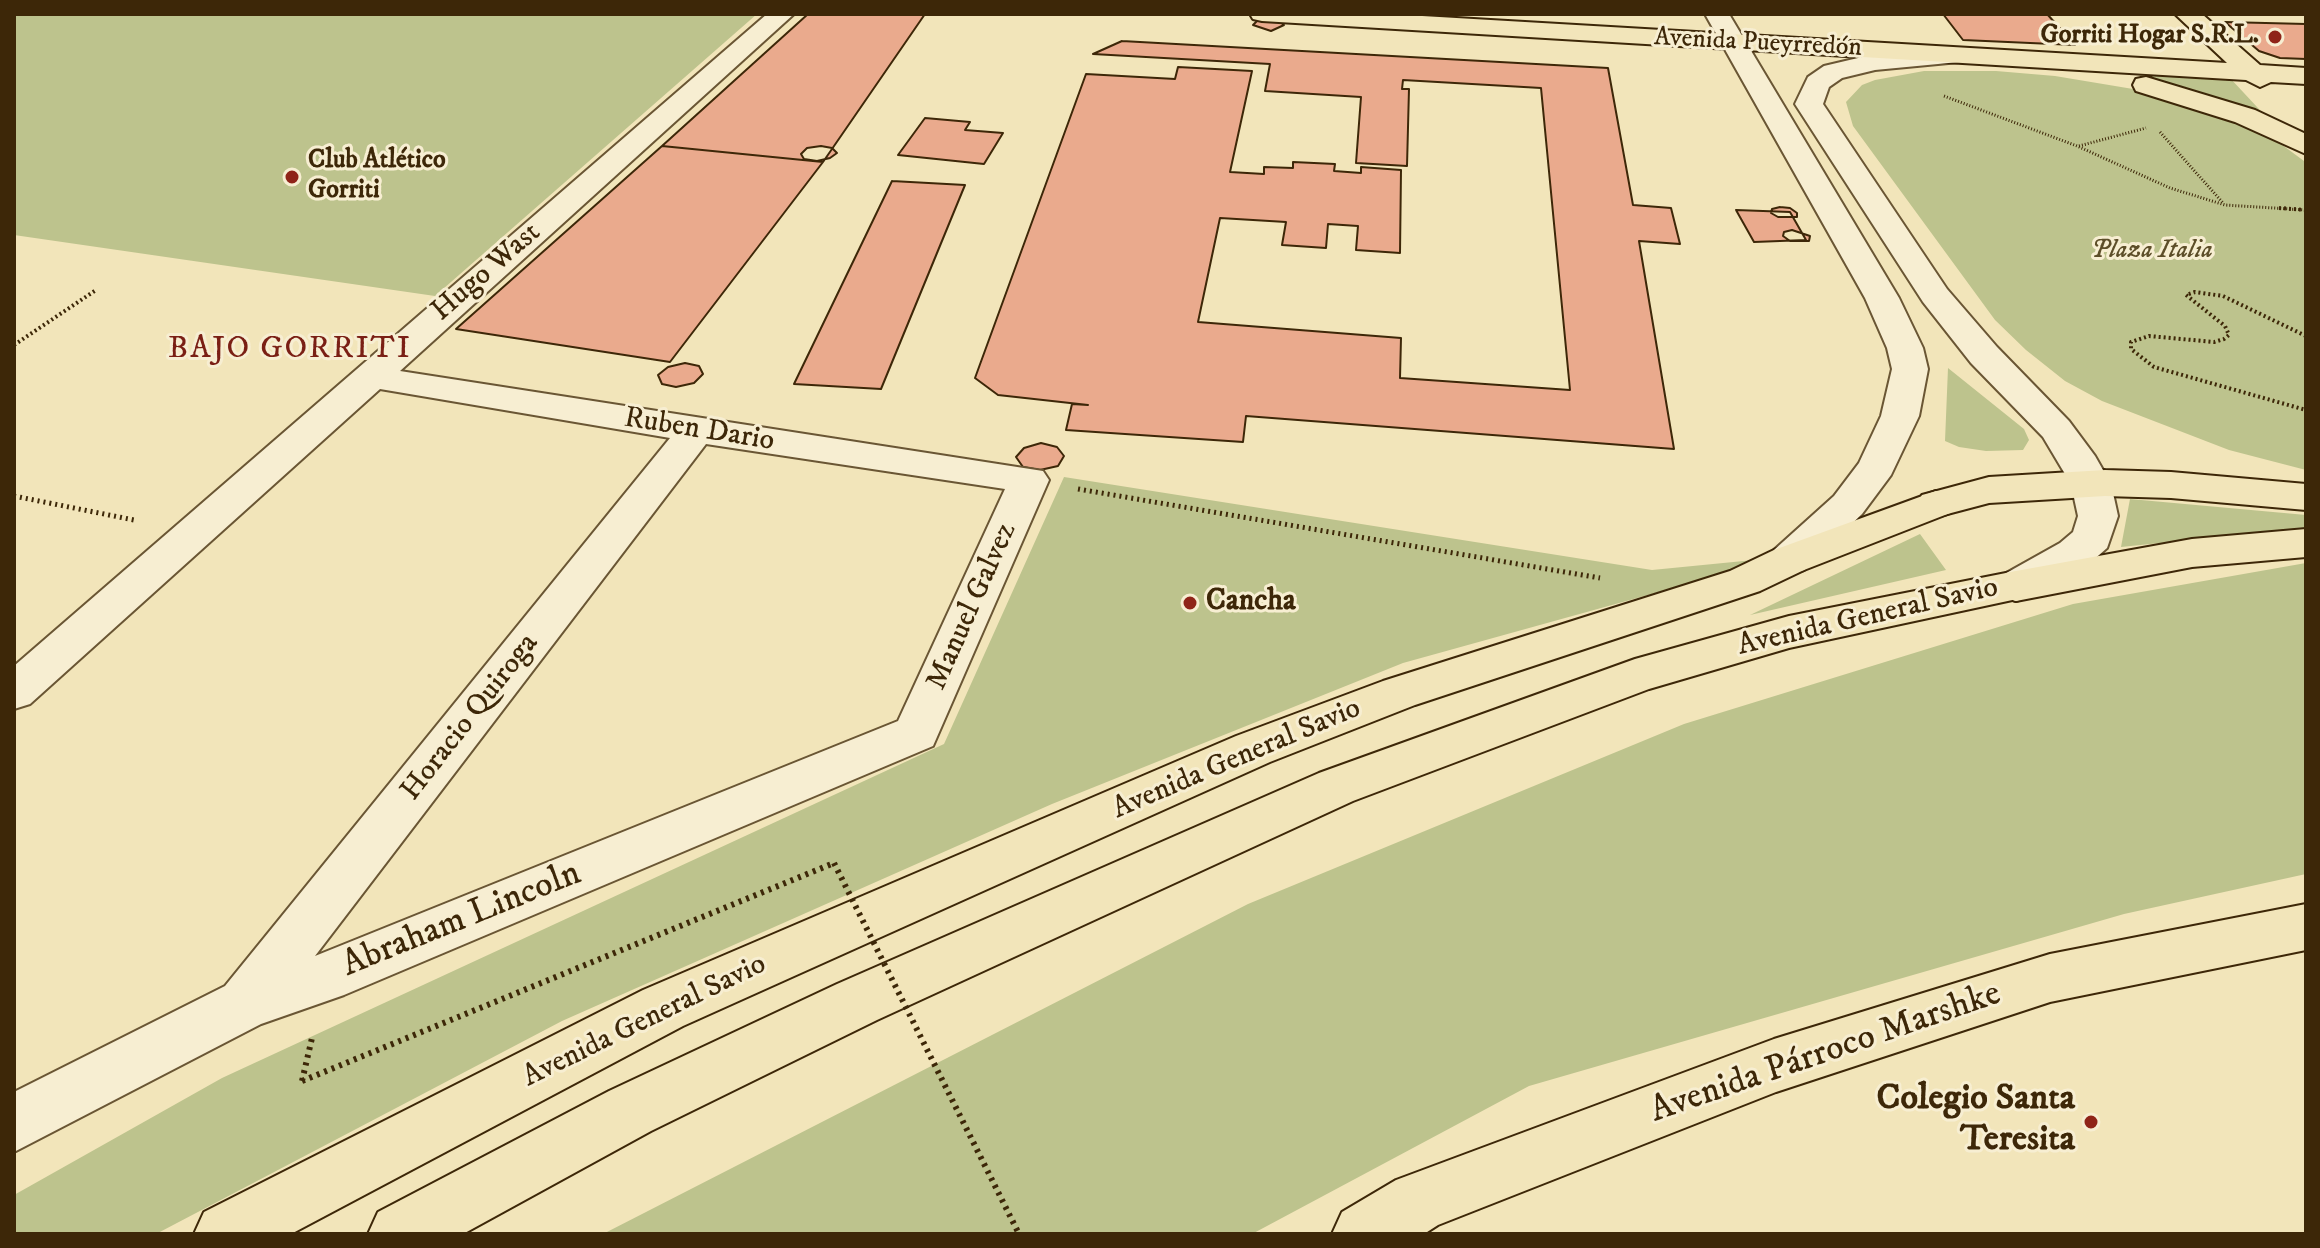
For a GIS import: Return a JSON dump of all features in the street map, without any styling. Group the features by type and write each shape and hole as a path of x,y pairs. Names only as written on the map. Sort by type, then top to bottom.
{"main road":[{"name":"Avenida Pueyrredón","path":"1262,14 1725,28 1950,56 2306,76"},
{"path":"2187,14 2292,111"},
{"path":"2038,61 2197,99 2245,116 2306,145"},
{"name":"Avenida General Savio","path":"226,1234 663,1008 1253,749 1399,693 1745,581 1789,560 1936,504 1989,490 2091,484 2171,485 2306,497"},
{"name":"Avenida General Savio","path":"400,1234 630,1111 857,1002 1336,787 1635,676 1789,632 2016,586 2192,553 2306,543"},
{"name":"Avenida Párroco Marshke","path":"1364,1234 1418,1202 1774,1066 2050,978 2306,927"}],"street":[{"name":"Hugo Wast","path":"14,692 782,14"},
{"path":"1725,28 1882,298 1905,348 1910,369 1900,416 1877,466 1848,505 1789,560"},
{"path":"1950,56 1875,62 1833,72 1817,83 1809,104 1935,295 1984,355 2056,429 2091,484 2098,516 2092,538 2075,553 2016,586"},
{"name":"Ruben Dario","path":"370,377 696,431 1029,480"},
{"name":"Horacio Quiroga","path":"245,1004 696,431"},
{"name":"Manuel Galvez","path":"916,733 1029,480"},
{"name":"Abraham Lincoln","path":"14,1123 245,1004 324,978 916,733"}],"path":[{"path":"1935,92 2077,146 2170,188 2225,205 2306,210"},
{"path":"2154,125 2225,205"},
{"path":"14,345 96,290"},
{"path":"2306,336 2223,296 2195,292 2186,295 2225,326 2229,335 2224,339 2214,342 2149,336 2131,342 2131,349 2139,356 2169,372 2306,410"},
{"path":"1029,480 1604,579"},
{"path":"14,496 198,532"},
{"path":"302,1081 834,863 1019,1234"}],"green space":[{"name":"Club Atlético Gorriti","path":"14,14 757,14 435,296 14,235"},
{"name":"Plaza Italia","path":"1924,71 1996,71 2055,76 2151,92 2266,133 2304,161 2306,470 2229,450 2102,401 2065,381 1995,320 1853,126 1846,102 1862,85"},
{"path":"2131,73 2230,78 2271,122 2202,93"},
{"path":"1948,368 2024,429 2029,440 2023,450 1986,451 1959,447 1945,441"},
{"path":"1064,477 1652,570 1764,559 1684,585 1403,663 1052,804 562,1021 156,1234 14,1234 14,1195 222,1078 944,744"},
{"path":"2130,499 2306,515 2306,528 2121,547"},
{"path":"1920,534 1946,570 1750,615"},
{"path":"2306,563 2306,874 2124,914 1529,1086 1252,1234 603,1234 1248,904 1684,724 2073,604"}],"building":[{"path":"808,14 925,14 823,162 662,146"},
{"path":"1943,14 2047,14 2075,45 1963,40"},
{"path":"1268,19 1284,25 1271,31 1253,25"},
{"name":"Gorriti Hogar S.R.L.","path":"2225,22 2306,24 2306,59 2280,58 2259,51"},
{"path":"1122,41 1608,68 1633,205 1671,208 1680,244 1639,241 1674,449 1246,416 1243,442 1066,430 1072,404 1088,405 998,395 975,378 1086,74 1175,79 1178,67 1252,71 1230,172 1264,174 1264,167 1293,168 1293,162 1335,164 1334,171 1361,173 1361,167 1401,170 1400,253 1356,250 1358,226 1328,224 1326,248 1282,245 1286,222 1220,218 1198,322 1401,338 1400,378 1570,390 1541,88 1403,80 1402,89 1409,89 1407,166 1356,163 1361,97 1265,91 1270,64 1093,54"},
{"path":"925,118 970,122 965,130 1003,133 984,164 898,155"},
{"path":"662,146 823,162 670,362 456,329"},
{"path":"807,148 832,148 837,153 817,161 804,159 801,154"},
{"path":"892,181 965,185 881,389 794,384"},
{"path":"1790,208 1797,213 1797,217 1778,217 1771,213 1772,209"},
{"path":"1736,210 1790,212 1806,240 1754,242"},
{"path":"1792,230 1810,236 1809,241 1790,241 1783,236 1784,232"},
{"path":"685,363 699,366 703,374 694,383 676,387 662,384 658,375 668,367"},
{"path":"1041,443 1057,447 1064,456 1058,466 1040,470 1023,467 1016,457 1024,448"}],"place":[{"name":"Gorriti Hogar S.R.L.","path":"2275,37"},
{"name":"Club Atlético Gorriti","path":"292,177"},
{"name":"Cancha","path":"1190,603"},
{"name":"Colegio Santa Teresita","path":"2091,1122"}],"district":[{"name":"BAJO GORRITI","path":"290,350"}]}
